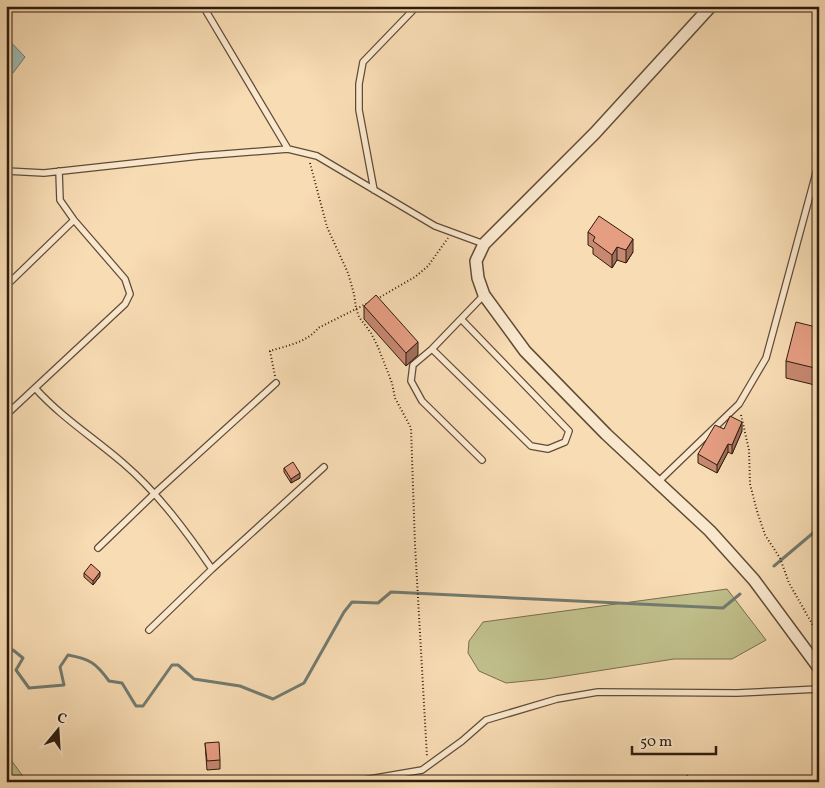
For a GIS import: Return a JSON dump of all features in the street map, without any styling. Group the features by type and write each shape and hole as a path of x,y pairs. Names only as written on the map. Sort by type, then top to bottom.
{"street":[{"path":"710,6 595,132 484,244 476,261 478,278 484,295 526,351 606,434 710,531 754,580 819,668"}],"lane":[{"path":"203,6 288,149"},
{"path":"374,190 359,110 359,84 363,62 417,6"},
{"path":"6,171 44,173 199,156 288,149 318,156 435,226 484,244"},
{"path":"658,482 739,404 766,358 819,162"},
{"path":"6,415 125,304 130,294 125,279 74,220 60,200 59,171"},
{"path":"6,286 74,220"},
{"path":"482,460 422,401 411,381 413,365 432,349 484,295"},
{"path":"432,349 531,446 548,449 565,442 569,431 461,319"},
{"path":"98,548 276,382"},
{"path":"35,388 49,403 124,464 154,494 185,530 212,569"},
{"path":"149,630 212,569 324,467"},
{"path":"352,782 411,772 427,767 486,720 557,699 598,692 737,693 819,689"}],"path":[{"path":"308,154 327,227 348,273 359,317 378,347 392,383 395,398 411,428 415,545 427,767"},
{"path":"276,382 270,351 304,339 318,328 336,321 356,308 415,277 428,266 452,232"},
{"path":"739,404 748,450 750,484 765,535 780,558 789,583 819,636"}],"shaded area":[{"path":"727,589 766,640 732,659 674,659 546,679 506,683 479,671 468,653 469,641 483,622"},
{"path":"6,753 27,782 6,782"}],"water":[{"path":"6,37 25,57 13,73 6,77"}],"building":[{"path":"599,216 633,239 626,250 617,247 612,255 593,241 595,237 588,232"},
{"path":"376,295 418,342 406,353 364,306"},
{"path":"819,319 819,369 786,361 796,322 816,327"},
{"path":"730,416 742,422 732,445 728,444 717,465 698,454 715,425 724,429"},
{"path":"293,462 300,473 291,479 284,468"},
{"path":"91,564 100,572 93,581 84,573"},
{"path":"219,742 220,760 207,761 205,743"},
{"path":"687,775 695,782 681,782"}],"waterway":[{"path":"774,566 819,528"},
{"path":"6,653 13,650 23,658 16,670 29,688 64,685 60,667 68,655 82,658 92,663 109,681 122,683 136,706 143,706 172,665 178,665 194,679 240,686 273,699 304,683 344,612 352,602 378,603 391,592 723,608 740,594"}]}
